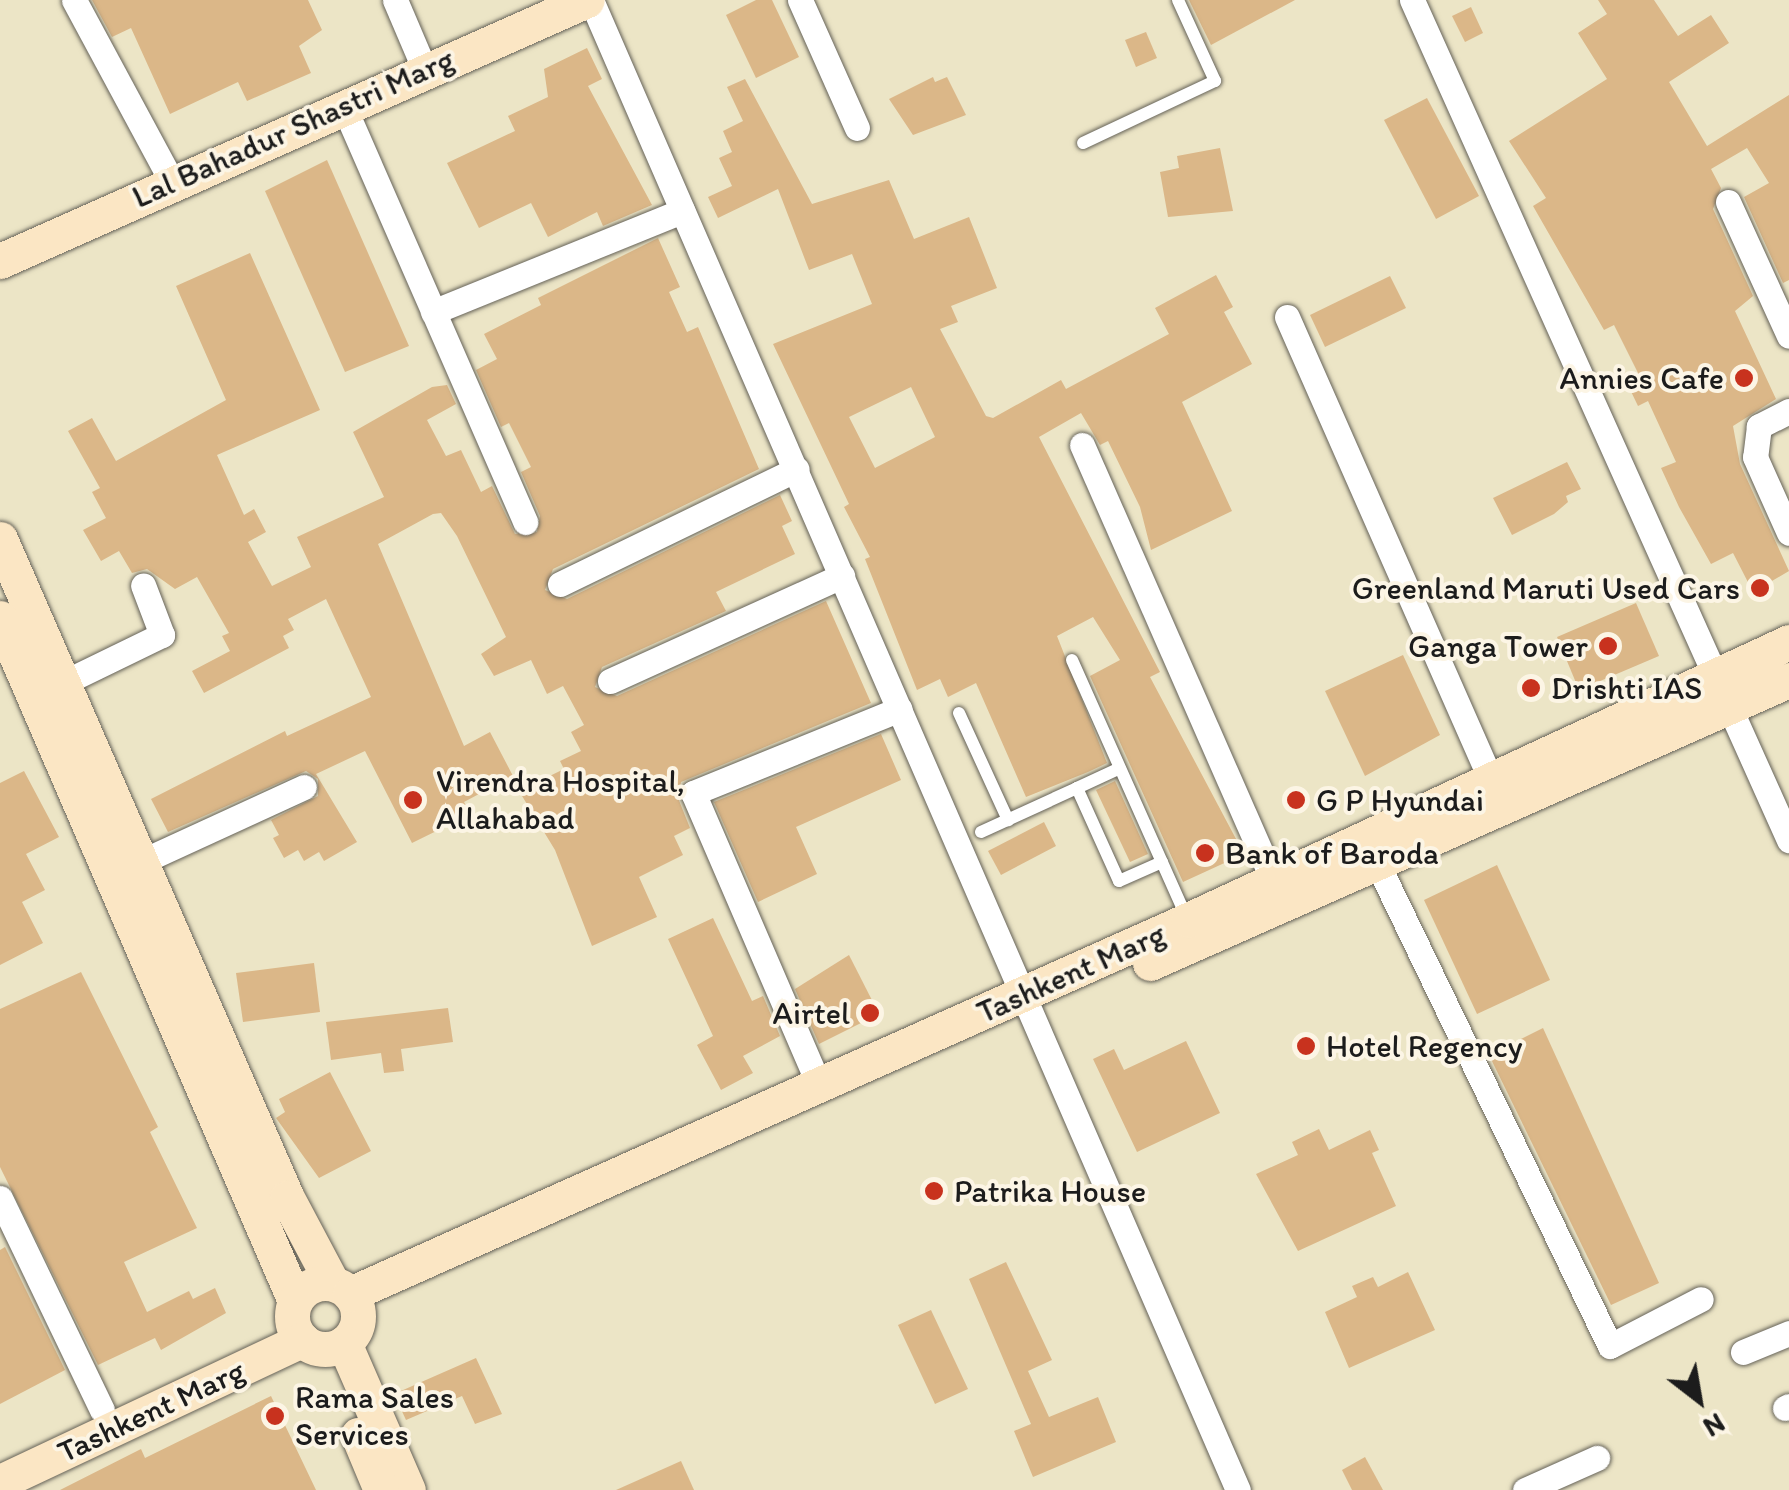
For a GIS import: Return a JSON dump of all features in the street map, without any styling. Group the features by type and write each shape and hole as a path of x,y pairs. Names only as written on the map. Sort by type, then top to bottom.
{"street":[{"path":"74,0 172,182"},
{"path":"394,0 424,68"},
{"path":"589,0 797,469 1238,1490"},
{"name":"Lal Bahadur Shastri Marg","path":"0,261 344,108 424,68 589,0"},
{"path":"800,0 857,128"},
{"path":"1412,0 1789,840"},
{"path":"344,108 525,522"},
{"path":"1728,202 1789,336"},
{"path":"433,312 682,211"},
{"path":"1287,317 1490,778"},
{"path":"1789,412 1760,426 1755,457 1789,533"},
{"path":"1082,445 1274,881"},
{"path":"560,584 797,469"},
{"path":"0,539 288,1198 381,1490"},
{"path":"610,681 842,576"},
{"path":"65,682 162,636 143,585"},
{"path":"0,618 324,1318 408,1490"},
{"name":"Tashkent Marg","path":"0,1482 324,1318 819,1086 1378,865 1723,690 1789,642"},
{"name":"Tashkent Marg","path":"0,1456 324,1318 1029,1004 1188,920 1490,778 1723,690 1789,680"},
{"path":"819,1086 694,793 900,710"},
{"path":"143,861 304,787"},
{"path":"1378,865 1610,1346 1702,1300"},
{"path":"0,1198 102,1410"},
{"path":"1743,1352 1789,1333"},
{"path":"1525,1490 1597,1458"}],"lane":[{"path":"1083,144 1216,81 1178,0"},
{"path":"1072,660 1188,920"},
{"path":"958,713 1008,820"},
{"path":"981,832 1120,768"},
{"path":"1077,788 1119,881 1162,862"}],"building":[{"path":"92,0 308,0 322,30 299,46 311,73 247,101 238,82 170,114 131,28 112,37"},
{"path":"756,0 772,0 799,57 756,78 726,15"},
{"path":"1189,0 1295,0 1211,45"},
{"path":"1598,0 1654,0 1678,36 1711,15 1729,43 1669,82 1707,146 1789,95 1789,280 1783,283 1744,197 1769,183 1747,148 1711,169 1721,188 1713,209 1753,296 1735,311 1776,399 1733,426 1740,464 1789,571 1753,592 1733,553 1711,564 1679,507 1661,468 1676,462 1648,401 1638,406 1625,379 1638,373 1614,325 1604,330 1533,206 1546,198 1509,141 1607,79 1578,33 1607,14"},
{"path":"1471,7 1483,33 1465,42 1452,16"},
{"path":"1146,32 1157,58 1136,67 1125,40"},
{"path":"587,48 602,79 588,86 652,205 603,226 597,212 548,237 531,203 479,228 447,163 515,131 508,116 548,97 544,69"},
{"path":"933,77 935,82 947,77 966,115 913,135 889,99"},
{"path":"745,79 812,204 889,180 914,239 969,217 997,288 951,306 958,322 940,329 986,416 993,418 1061,380 1066,389 1169,334 1155,308 1216,275 1233,307 1224,312 1252,364 1182,402 1232,511 1151,550 1140,507 1108,441 1100,445 1081,413 1039,437 1160,672 1150,677 1244,854 1183,882 1090,676 1120,660 1093,617 1057,636 1107,763 1088,772 1026,797 976,683 948,697 940,679 917,690 865,559 870,557 844,507 849,504 773,344 872,304 852,254 809,270 778,189 718,218 708,197 732,186 719,158 732,152 723,131 743,121 727,87","holes":["911,387 935,437 875,468 849,417"]},
{"path":"1427,98 1479,196 1436,219 1384,120"},
{"path":"1220,148 1233,211 1168,217 1160,172 1179,168 1177,156"},
{"path":"327,160 409,346 345,372 265,191"},
{"path":"658,238 680,287 669,292 687,332 698,327 759,469 553,569 545,590 567,599 780,495 792,521 782,526 795,554 716,592 726,611 602,667 595,687 617,696 826,601 871,703 681,782 678,798 690,828 674,836 683,855 639,877 657,917 592,946 555,850 519,791 564,769 560,761 581,751 571,732 584,725 563,686 547,694 531,660 494,676 481,654 506,637 457,536 441,513 433,514 378,544 464,746 490,732 513,776 464,802 471,814 412,843 365,751 316,774 357,842 324,861 319,852 304,861 298,850 284,858 273,838 279,835 271,820 318,796 318,779 306,771 168,832 151,799 285,731 287,736 371,697 326,599 288,619 294,630 283,636 289,648 204,693 192,671 230,651 222,636 229,633 197,577 175,589 147,569 132,573 119,551 101,561 83,530 106,518 92,492 100,488 68,431 92,418 116,461 226,400 176,286 250,253 320,410 217,455 244,515 254,509 266,532 248,542 272,586 311,567 297,537 384,497 353,432 432,387 447,385 456,404 427,420 446,456 461,450 481,492 492,486 515,534 537,532 540,516 521,472 531,467 509,423 501,427 476,370 497,359 484,334 541,305 538,298"},
{"path":"1390,276 1406,308 1325,347 1310,315"},
{"path":"1567,462 1581,489 1566,496 1568,502 1554,514 1512,535 1493,498"},
{"name":"Ganga Tower","path":"1636,603 1659,656 1579,690 1557,637"},
{"path":"1403,655 1440,735 1365,776 1325,691"},
{"path":"881,734 901,780 796,827 817,874 758,902 714,802"},
{"path":"24,771 59,837 26,854 45,890 22,902 43,943 0,965 0,783"},
{"path":"1115,781 1148,854 1130,862 1096,790"},
{"path":"1044,822 1056,846 1001,875 988,851"},
{"path":"1497,865 1550,980 1477,1014 1424,900"},
{"path":"713,918 752,1001 763,996 780,1036 743,1056 753,1073 721,1090 697,1045 713,1036 668,939"},
{"path":"849,955 879,1014 819,1044 795,989"},
{"path":"314,963 320,1012 243,1022 236,973"},
{"path":"81,972 158,1127 150,1132 197,1228 124,1262 147,1312 189,1291 193,1299 215,1288 226,1313 161,1350 155,1338 98,1365 0,1167 0,1009"},
{"path":"448,1008 453,1042 401,1049 404,1071 384,1073 381,1053 331,1060 326,1022"},
{"path":"1543,1028 1659,1283 1611,1305 1489,1055"},
{"path":"1186,1041 1220,1113 1137,1152 1093,1059 1114,1049 1124,1070"},
{"path":"330,1072 371,1151 319,1178 276,1118 285,1112 279,1099"},
{"path":"1319,1129 1329,1150 1370,1130 1379,1150 1372,1153 1396,1206 1298,1251 1256,1174 1298,1155 1292,1142"},
{"path":"5,1247 65,1370 0,1404 0,1250"},
{"path":"1006,1262 1052,1360 1028,1371 1049,1417 1098,1397 1116,1442 1033,1477 1014,1431 1031,1424 969,1279"},
{"path":"1408,1272 1435,1330 1349,1368 1325,1312 1357,1297 1352,1286 1373,1277 1378,1287"},
{"path":"931,1310 968,1389 935,1404 898,1325"},
{"path":"476,1358 502,1414 475,1424 462,1396 406,1420 394,1394"},
{"path":"271,1396 316,1490 60,1490 141,1449 145,1458"},
{"path":"1365,1457 1383,1490 1352,1490 1342,1470"},
{"path":"681,1461 694,1490 616,1490"}],"place":[{"name":"Annies Cafe","path":"1744,378"},
{"name":"Greenland Maruti Used Cars","path":"1760,588"},
{"name":"Ganga Tower","path":"1608,646"},
{"name":"Drishti IAS","path":"1531,688"},
{"name":"Virendra Hospital, Allahabad","path":"413,800"},
{"name":"G P Hyundai","path":"1296,800"},
{"name":"Bank of Baroda","path":"1205,853"},
{"name":"Airtel","path":"870,1013"},
{"name":"Hotel Regency","path":"1306,1046"},
{"name":"Patrika House","path":"934,1191"},
{"name":"Rama Sales Services","path":"275,1416"}]}
